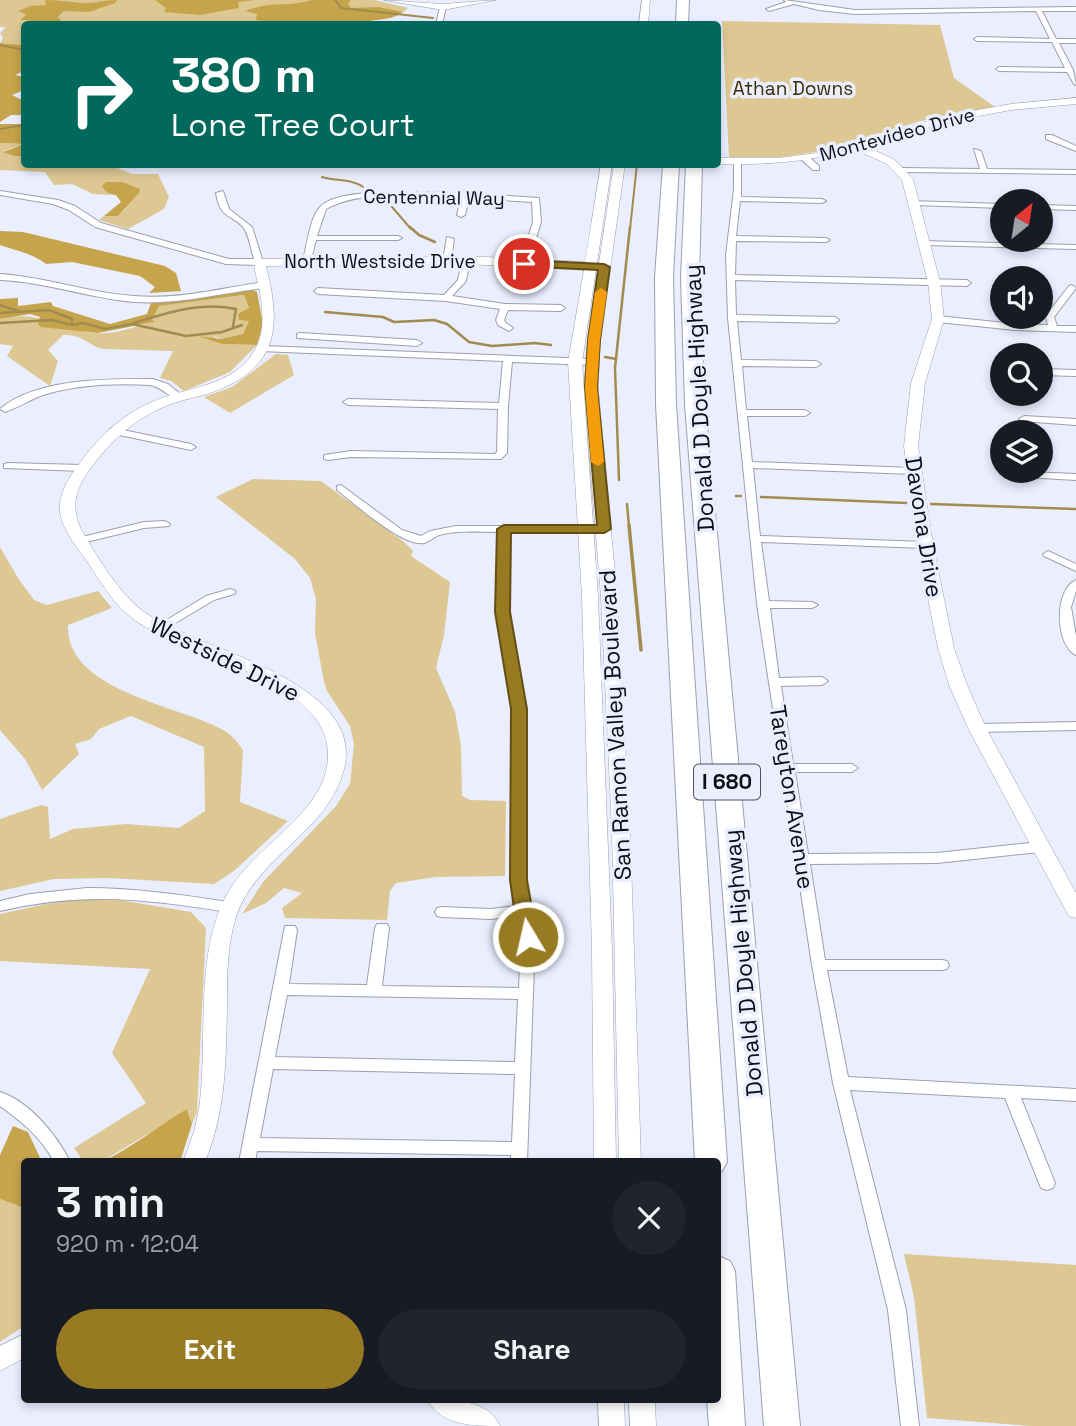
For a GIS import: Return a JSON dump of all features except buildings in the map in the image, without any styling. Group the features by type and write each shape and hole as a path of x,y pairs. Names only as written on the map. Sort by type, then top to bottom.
{"highway":[{"path":"682,0 682,21"},
{"name":"Donald D Doyle Highway","path":"682,168 664,277 666,404 711,1158"},
{"name":"Donald D Doyle Highway","path":"682,168 695,404 780,1409"},
{"path":"721,1330 727,1426"}],"street":[{"path":"388,0 443,6 492,0"},
{"path":"644,21 646,0"},
{"path":"954,0 959,11"},
{"path":"769,9 789,1 844,11 1076,9"},
{"path":"440,21 443,6"},
{"path":"1038,9 1076,83"},
{"path":"977,39 1076,41"},
{"path":"999,69 1070,70"},
{"name":"Montevideo Drive","path":"721,161 805,158 857,146 896,132 950,118 1011,107 1076,101"},
{"path":"1049,137 1076,149"},
{"path":"857,146 884,158 901,170 1076,172"},
{"path":"977,151 984,170"},
{"path":"805,158 816,168"},
{"name":"Tareyton Avenue","path":"737,161 730,276 732,318 763,604 819,965 841,1083 897,1310 909,1426"},
{"name":"San Ramon Valley Boulevard","path":"606,168 575,362 595,529 625,910 630,1158"},
{"name":"San Ramon Valley Boulevard","path":"605,1158 591,387 604,267 620,168"},
{"name":"Davona Drive","path":"901,170 907,178 914,203 933,282 938,318 923,364 911,424 913,471 946,648 958,685 977,728 1076,911"},
{"path":"0,193 55,202 72,208 98,225 229,262 259,262 248,227 221,207 220,193"},
{"name":"Centennial Way","path":"307,260 323,208 336,199 374,194 536,200 537,222 524,264"},
{"path":"460,215 465,197"},
{"path":"736,199 822,201"},
{"path":"914,203 990,206"},
{"path":"1054,207 1076,208"},
{"path":"314,238 398,238"},
{"path":"732,238 826,240"},
{"path":"447,260 450,239"},
{"path":"924,243 1076,247"},
{"path":"446,298 462,281 466,260"},
{"name":"North Westside Drive","path":"82,468 113,431 136,415 234,378 250,366 262,349 271,324 259,262 466,260 604,267"},
{"path":"730,276 967,283"},
{"path":"0,277 36,279 136,300 264,285"},
{"path":"1053,312 1072,288"},
{"path":"318,291 446,298 505,307 561,308"},
{"path":"505,307 500,320 502,325 509,328"},
{"path":"732,318 835,320"},
{"path":"938,318 990,323"},
{"path":"1053,328 1076,329"},
{"path":"299,337 417,343"},
{"path":"387,354 392,343"},
{"path":"262,349 592,362"},
{"path":"328,457 351,454 497,457 502,453 508,360"},
{"path":"736,363 816,365"},
{"path":"1053,372 1076,373"},
{"path":"5,409 32,395 89,385 153,382 165,386 180,397"},
{"path":"348,402 503,406"},
{"path":"742,412 805,414"},
{"path":"1024,419 1076,422"},
{"path":"113,431 191,447"},
{"path":"748,465 913,471"},
{"path":"8,466 82,468"},
{"name":"Westside Drive","path":"82,468 70,490 67,508 73,526 126,606 158,629 299,692 322,712 335,736 336,765 324,797 247,882 229,907 218,957 214,1067 208,1125 196,1158"},
{"path":"1053,476 1076,477"},
{"path":"341,488 398,532 422,540 443,530 595,529"},
{"path":"82,540 144,524 164,524"},
{"path":"250,1144 519,1156 528,937 519,880 519,709 502,612 504,529"},
{"path":"755,539 925,545"},
{"path":"1048,554 1076,568"},
{"path":"1076,583 1069,590 1063,607 1067,629 1076,650"},
{"path":"158,629 210,598 230,592"},
{"path":"763,604 811,605"},
{"path":"774,682 822,681"},
{"path":"977,728 1076,726"},
{"path":"788,768 852,768"},
{"path":"802,859 937,858 1040,847"},
{"path":"0,906 32,897 81,891 133,892 229,907"},
{"path":"442,912 491,914 524,910"},
{"path":"373,989 382,928"},
{"path":"248,1158 290,930"},
{"path":"819,965 943,965"},
{"path":"281,989 525,994"},
{"path":"265,1063 522,1068"},
{"path":"841,1083 1076,1095"},
{"path":"1011,1092 1047,1183"},
{"path":"0,1098 29,1118 55,1147 60,1158"},
{"path":"0,1359 21,1347"},
{"path":"446,1403 487,1426"},
{"path":"611,1403 612,1426"},
{"path":"642,1403 643,1426"}],"green space":[{"path":"0,0 375,0 408,8 403,12 257,13 267,21 61,21 58,17 64,11 26,14 20,20 26,21 21,21 21,45 0,43 3,38 0,33 6,27 0,27"},
{"name":"Athan Downs","path":"722,21 940,25 954,78 995,107 921,121 822,151 781,157 729,157"},
{"path":"0,143 21,144 3,151 21,156 21,168 117,168 132,174 158,174 169,197 164,209 128,229 99,220 104,216 122,212 139,193 139,189 123,182 106,182 109,195 93,194 72,184 54,185 45,172 0,170"},
{"path":"244,295 249,309 240,320 250,320 243,334 221,339 213,336 222,344 257,345 230,372 184,391 171,381 160,378 173,351 104,349 77,336 63,335 48,350 58,361 50,386 7,356 13,346 0,344 0,319 26,316 81,331 109,333 153,322 151,320 158,306"},
{"path":"276,354 288,355 294,375 230,413 204,397 232,387"},
{"path":"253,479 321,481 403,541 413,551 411,556 450,582 444,635 436,668 455,712 461,746 462,796 470,800 506,801 505,876 436,877 396,883 390,891 387,920 285,918 282,908 302,893 284,888 266,903 242,914 263,882 336,806 350,784 354,744 350,726 324,682 315,633 316,599 310,578 295,559 216,497"},
{"path":"0,547 34,600 47,605 98,591 112,608 68,625 72,648 85,666 105,681 130,694 225,731 241,747 240,802 288,821 235,870 214,884 108,878 54,879 0,891 0,819 41,805 48,807 50,839 73,829 126,824 179,828 205,811 204,747 131,716 99,729 91,739 75,744 79,754 42,790 25,759 0,730"},
{"path":"85,899 120,900 191,912 206,928 197,1112 192,1124 188,1110 108,1158 81,1158 74,1148 146,1103 112,1053 150,969 0,961 0,914"},
{"path":"0,1199 21,1207 21,1328 0,1342"},
{"path":"904,1254 1076,1265 1076,1426 1031,1426 927,1418 914,1297"}],"shaded area":[{"path":"45,0 85,3 117,0 89,12 64,11 58,17 61,21 20,20 26,14 18,11 30,6 46,5"},
{"path":"155,0 255,0 238,2 239,8 200,15 164,12 166,8"},
{"path":"312,0 351,0 348,4 351,8 378,7 403,12 393,17 369,21 264,21 256,20 257,14 245,11 264,6"},
{"path":"0,43 21,45 21,72 15,75 21,76 21,91 12,95 21,100 21,115 11,115 0,122"},
{"path":"0,124 21,124 21,144 0,143"},
{"path":"21,145 21,156 3,152"},
{"path":"106,182 123,182 140,189 118,216 104,216 121,202 116,195 103,188"},
{"path":"0,231 23,232 165,266 176,273 181,291 149,293 155,287 140,276 72,262 46,264 30,255 0,245"},
{"path":"253,290 257,292 263,324 257,345 222,344 198,336 221,339 243,334 249,321 239,320 238,314 249,308 244,295 159,306 152,319 154,322 98,333 41,327 38,324 40,317 30,314 0,319 0,299 18,298 18,306 51,302 53,306 110,324 147,314 151,303"},
{"path":"187,1109 192,1124 181,1158 108,1158"},
{"path":"13,1126 28,1132 40,1158 21,1158 21,1207 0,1199 0,1155"}],"waterway":[{"path":"335,0 341,8 433,18"},
{"path":"0,45 21,49"},
{"path":"0,129 21,126"},
{"path":"630,229 637,168"},
{"path":"322,177 363,187"},
{"path":"386,200 411,229"},
{"path":"410,227 419,235 435,242"},
{"path":"616,359 630,227"},
{"path":"0,305 19,312"},
{"path":"134,323 171,312 211,306 236,309 233,326"},
{"path":"19,312 49,310 72,319 72,325"},
{"path":"0,313 19,312"},
{"path":"325,312 383,317 394,322 434,320 447,324 469,342 492,346 535,343 551,345"},
{"path":"0,323 52,320 72,325"},
{"path":"72,325 83,323 105,329 132,324 186,336 222,332 242,325"},
{"path":"605,357 616,359"},
{"path":"616,359 619,480"},
{"path":"736,496 741,496"},
{"path":"761,497 906,503"},
{"path":"627,504 629,526"},
{"path":"931,504 1076,509"},
{"path":"629,525 641,650"}],"slow traffic":[{"path":"598,462 591,387 601,292"}],"route":[{"path":"524,264 604,267 591,387 604,529 504,529 502,612 516,678 519,709 519,880 528,937"}]}
